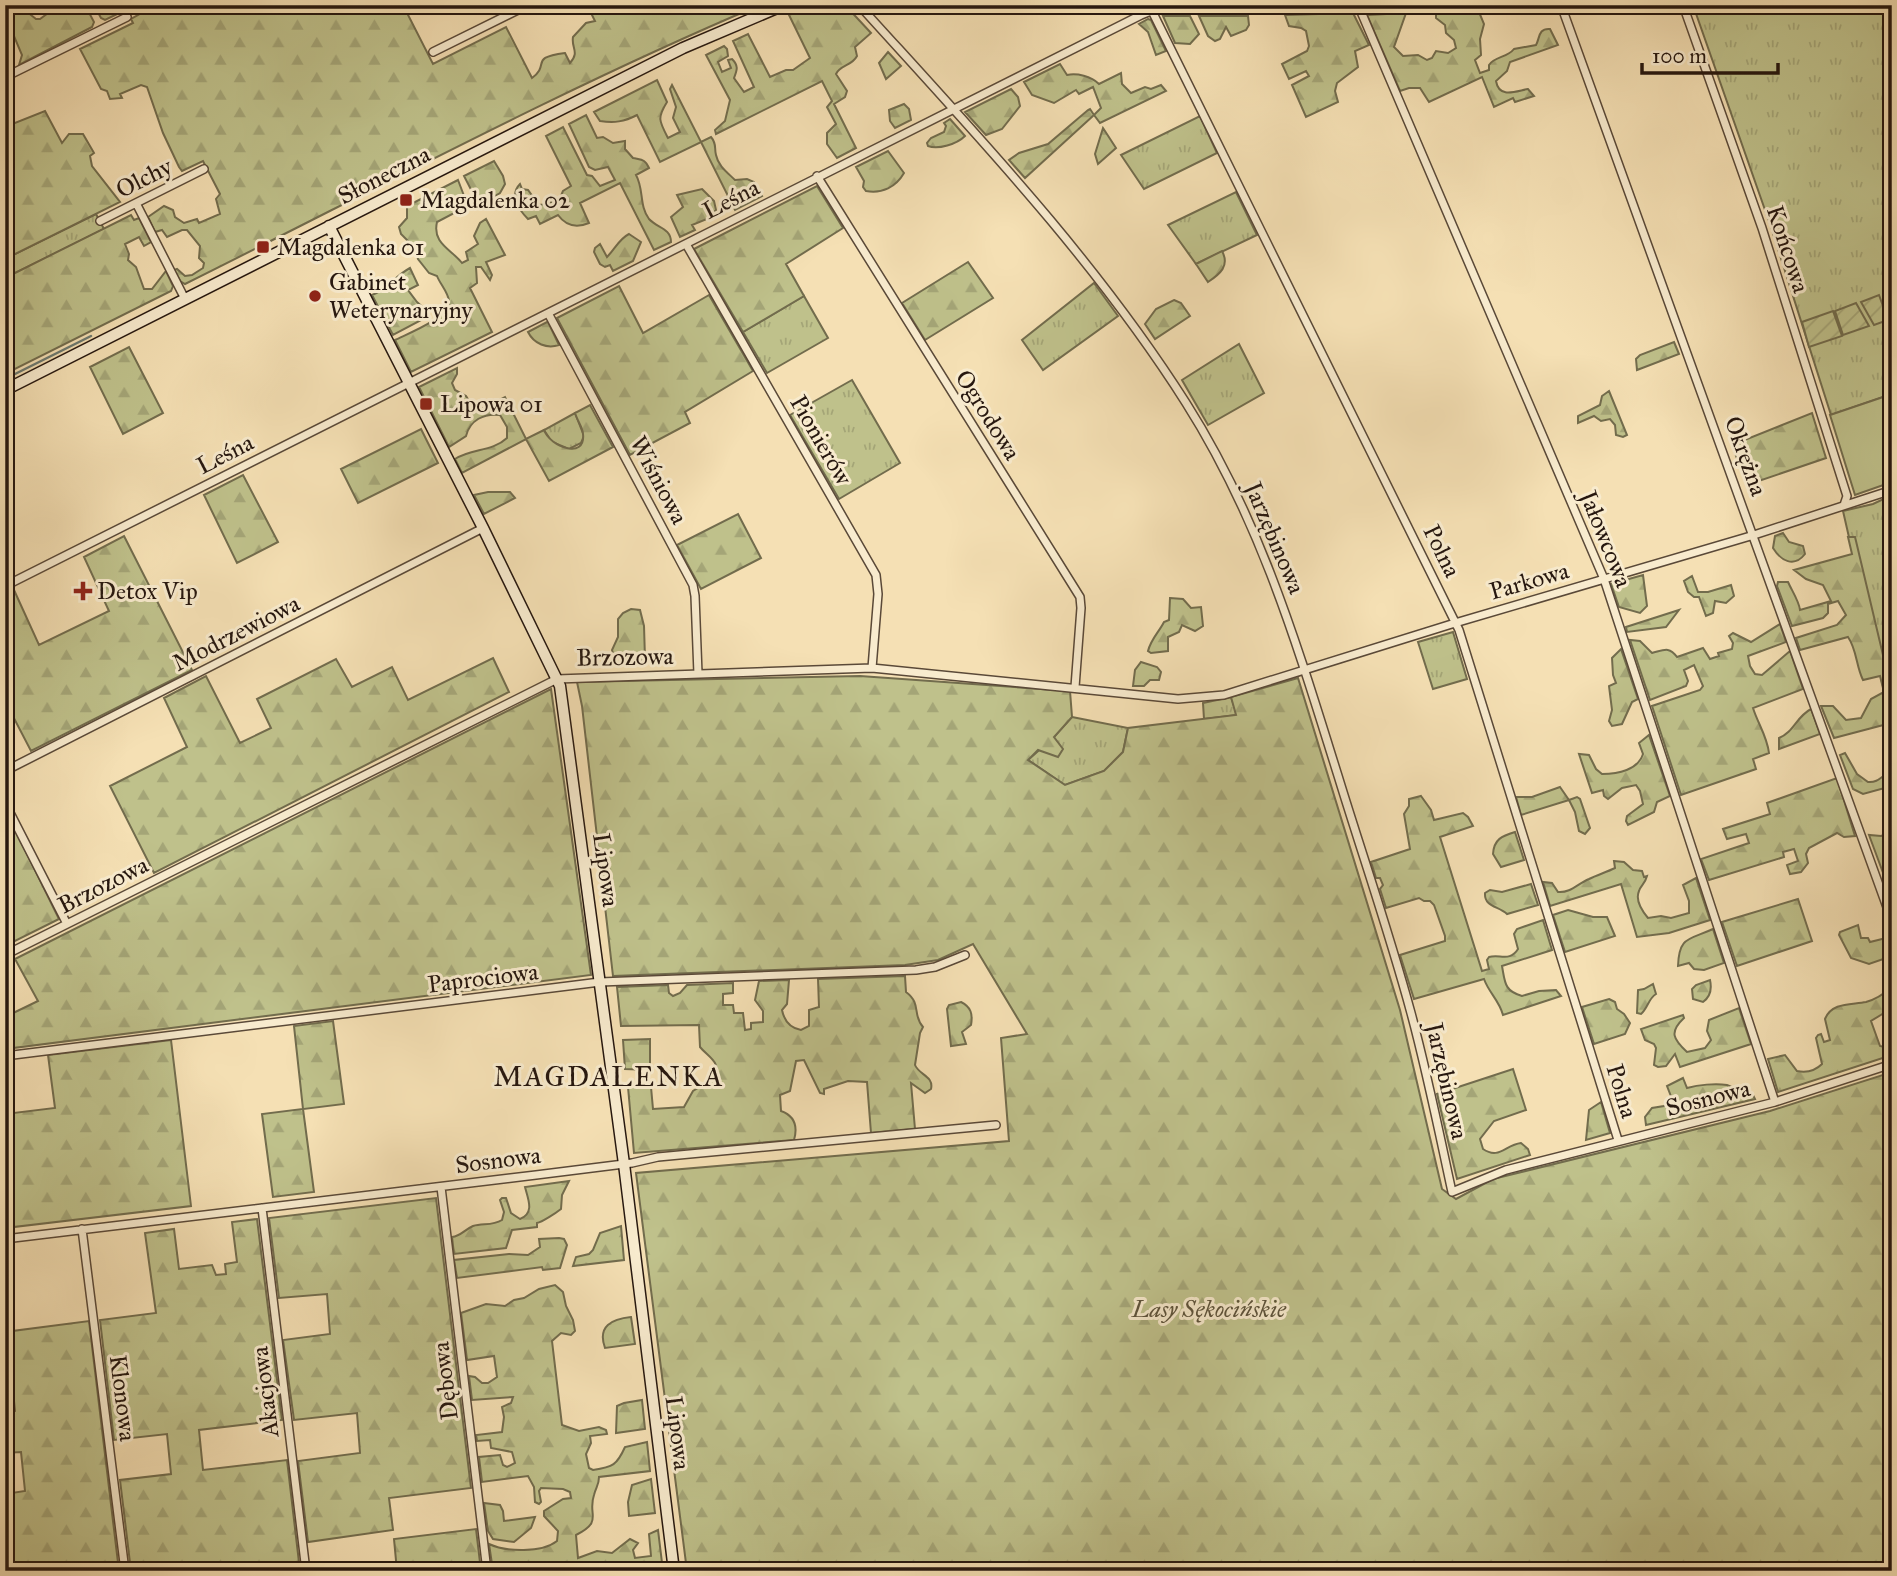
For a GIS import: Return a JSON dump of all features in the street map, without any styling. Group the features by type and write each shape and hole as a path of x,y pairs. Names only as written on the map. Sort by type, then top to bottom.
{"street":[{"path":"433,52 528,5"},
{"name":"Słoneczna","path":"5,390 683,48 784,5"},
{"name":"Jarzębinowa","path":"859,5 953,108 1120,306 1188,406 1243,508 1266,559 1305,670 1412,1014 1452,1192"},
{"name":"Leśna","path":"5,586 1152,10 1514,5"},
{"name":"Okrężna","path":"1561,5 1892,922"},
{"name":"Końcowa","path":"1683,5 1762,228 1847,496 1844,506"},
{"name":"Jałowcowa","path":"1359,7 1604,579 1775,1102"},
{"name":"Polna","path":"1152,10 1455,623 1618,1140"},
{"path":"5,77 127,18"},
{"name":"Olchy","path":"100,221 204,169"},
{"name":"Ogrodowa","path":"817,176 1080,597 1075,687"},
{"path":"136,203 185,299"},
{"name":"Lipowa","path":"329,226 483,528 558,679 562,693 674,1571"},
{"name":"Pionierów","path":"686,244 877,578 872,668"},
{"name":"Wiśniowa","path":"548,313 693,585 698,674"},
{"name":"Parkowa","path":"1305,670 1754,535 1892,490"},
{"name":"Modrzewiowa","path":"5,771 483,528"},
{"name":"Brzozowa","path":"5,955 558,679 872,668 1178,699 1224,695 1305,670"},
{"path":"5,803 67,924"},
{"name":"Paprociowa","path":"5,1056 600,982 916,970 935,967 965,955"},
{"name":"Sosnowa","path":"1452,1192 1506,1170 1775,1102 1892,1064"},
{"name":"Sosnowa","path":"5,1239 624,1164 658,1157 996,1125"},
{"name":"Dębowa","path":"440,1187 487,1571"},
{"name":"Akacjowa","path":"262,1209 306,1571"},
{"name":"Klonowa","path":"82,1229 125,1571"}],"green space":[{"path":"5,5 16,5 20,13 26,11 40,19 59,5 85,5 94,22 92,27 19,65 22,55 5,15"},
{"path":"94,5 136,5 105,20"},
{"path":"156,5 403,5 433,64 506,27 532,78 547,57 565,53 570,63 575,53 573,37 586,23 595,21 587,5 760,5 614,70 185,284 174,270 177,269 185,276 203,268 204,263 199,258 200,246 187,230 167,237 162,230 155,232 148,217 164,206 173,210 175,217 184,223 197,219 199,223 220,214 216,199 220,194 203,161 182,171 179,167 163,133 147,87 141,85 120,94 122,98 110,99 107,91 101,89 80,49 133,23 131,19"},
{"path":"811,5 845,5 871,33 855,47 855,59 836,74 847,91 845,97 834,104 856,148 837,158 827,144 827,133 836,124 827,107 832,101 822,81 716,134 715,130 725,121 730,100 706,55 724,46 728,56 718,62 722,72 731,68 728,60 732,59 737,68 734,78 744,92 754,87 733,41 748,34 770,77 793,70 810,58 789,15"},
{"path":"868,5 991,5 991,11 875,13"},
{"path":"1693,5 1872,5 1892,17 1892,394 1831,415 1771,227"},
{"path":"1479,12 1484,24 1480,39 1481,55 1475,60 1480,73 1489,70 1492,62 1514,49 1536,45 1541,32 1550,29 1558,45 1510,62 1507,71 1496,81 1504,92 1528,89 1534,96 1515,102 1513,98 1494,107 1482,77 1429,102 1420,88 1400,91 1367,15 1406,13 1394,47 1403,56 1418,55 1427,60 1432,58 1436,51 1448,53 1456,48 1454,40 1446,33 1445,25 1436,18 1436,13"},
{"path":"1353,13 1369,45 1355,51 1358,67 1337,83 1335,91 1338,102 1306,117 1292,85 1309,76 1306,71 1289,79 1282,64 1307,51 1309,46 1306,31 1289,26 1285,15"},
{"path":"1163,16 1190,16 1199,34 1190,44 1175,43"},
{"path":"1199,16 1248,16 1249,25 1246,30 1231,36 1226,27 1220,39 1215,41 1208,36"},
{"path":"1151,20 1166,51 1156,55 1148,32 1139,24"},
{"path":"888,52 901,66 886,79 879,63"},
{"path":"1060,64 1067,75 1084,76 1099,84 1121,73 1122,84 1131,93 1145,87 1151,89 1161,85 1166,91 1100,123 1094,115 1101,108 1093,87 1079,94 1076,90 1054,103 1032,95 1024,82"},
{"path":"657,80 667,102 660,120 668,138 680,132 673,118 676,107 670,89 672,85 701,142 660,162 637,115 623,121 605,122 600,121 594,112"},
{"path":"1011,89 1018,97 1020,106 1002,129 986,135 965,112"},
{"path":"904,104 909,109 911,120 895,128 890,121 889,110"},
{"path":"1088,110 1094,115 1025,178 1009,160 1019,153 1048,144"},
{"path":"45,111 62,143 69,134 83,134 94,153 90,156 92,166 120,202 5,259 5,121 15,123"},
{"path":"586,115 597,138 603,137 613,143 625,141 625,149 633,158 643,160 648,165 649,168 636,175 644,209 652,222 669,234 671,242 654,250 620,183 580,203 589,223 585,225 568,224 558,215 540,224 536,216 528,219 521,211 515,198 520,184 539,205 560,198 563,191 571,186 546,136 563,127 587,175 592,176 600,186 615,180 608,167 595,170 589,167 569,124"},
{"path":"1200,116 1217,153 1144,189 1121,155"},
{"path":"950,119 965,136 947,146 928,146 931,138 944,132 944,123"},
{"path":"1103,128 1116,148 1098,164 1095,154"},
{"path":"711,137 717,159 724,169 735,180 747,179 754,182 762,196 735,210 701,142"},
{"path":"888,151 904,173 888,188 866,191 856,167"},
{"path":"494,161 505,184 500,193 479,205 464,176"},
{"path":"458,180 466,201 460,210 437,222 437,235 462,263 468,260 466,252 478,244 474,236 480,223 486,219 505,255 486,262 492,275 490,280 481,267 476,267 477,283 470,288 492,332 411,372 395,340 436,319 443,313 449,301 437,276 429,273 418,259 415,248 401,234 399,227 407,218 407,206"},
{"path":"817,186 843,228 786,264 804,296 743,332 694,249"},
{"path":"702,189 714,201 716,210 707,219 692,225 695,230 680,237 671,217 683,207 677,195"},
{"path":"1236,192 1257,235 1196,264 1168,225"},
{"path":"96,214 104,229 5,278 5,259"},
{"path":"131,215 134,220 139,218 151,242 144,246 139,237 125,244 128,260 136,267 144,289 152,289 166,271 173,286 171,291 5,374 5,278"},
{"path":"629,234 641,242 633,261 613,271 610,265 605,267 600,264 594,252 595,248 600,244 607,257"},
{"path":"1222,251 1224,265 1220,273 1208,282 1196,264"},
{"path":"968,262 993,298 925,340 902,303"},
{"path":"410,268 418,285 408,290 426,310 427,317 393,335 372,295"},
{"path":"1094,283 1118,316 1043,370 1022,340"},
{"path":"619,286 643,333 709,295 753,371 685,412 690,423 630,455 557,318"},
{"path":"1879,295 1888,320 1874,325 1861,302"},
{"path":"804,296 828,338 767,373 743,332"},
{"path":"1174,300 1181,303 1190,316 1155,339 1145,324 1156,309"},
{"path":"1856,303 1869,326 1843,335 1835,311"},
{"path":"1833,311 1842,336 1809,347 1802,322"},
{"path":"548,322 559,345 541,344 528,332"},
{"path":"1674,342 1679,354 1637,370 1636,359 1640,355"},
{"path":"1239,344 1264,393 1208,425 1182,380"},
{"path":"129,347 163,413 123,434 90,367"},
{"path":"457,368 452,383 455,390 466,396 476,412 505,397 526,439 462,473 455,459 501,442 507,438 507,427 500,415 483,417 474,422 466,436 449,447 419,387"},
{"path":"852,380 900,463 839,499 790,415"},
{"path":"1609,391 1627,435 1623,437 1616,435 1615,425 1610,419 1601,421 1594,416 1578,423 1578,416 1600,405 1602,396"},
{"path":"1892,394 1892,482 1855,495 1830,415"},
{"path":"590,405 613,447 549,481 526,439 544,430 560,446 574,449 579,447 583,432 575,413"},
{"path":"575,413 584,436 581,443 569,449 552,442 544,430"},
{"path":"1812,413 1826,458 1747,485 1732,445"},
{"path":"421,429 438,463 358,503 341,469"},
{"path":"243,475 278,542 237,563 204,495"},
{"path":"510,492 515,498 484,514 474,495"},
{"path":"1892,495 1892,726 1843,511 1873,504"},
{"path":"738,514 761,558 701,589 677,545"},
{"path":"1783,533 1789,542 1803,546 1805,554 1796,561 1784,559 1773,548 1775,536"},
{"path":"124,536 192,670 31,751 5,701 5,595 14,590 39,645 109,611 84,557"},
{"path":"1848,537 1855,537 1892,693 1892,726 1891,723 1834,738 1821,706 1833,706 1846,720 1861,718 1871,699 1884,692 1880,676 1863,680 1848,637 1800,650 1796,638 1837,625 1846,615 1838,601 1828,604 1828,613 1823,618 1792,626 1777,586 1778,582 1788,582 1800,610 1831,601 1823,585 1806,579 1794,570 1852,554"},
{"path":"1643,575 1647,606 1640,613 1619,607 1611,584"},
{"path":"1692,576 1698,592 1731,585 1734,596 1726,603 1715,601 1713,613 1706,616 1699,597 1688,592 1684,581"},
{"path":"1170,598 1183,599 1191,608 1201,607 1203,626 1195,631 1182,625 1179,632 1168,637 1168,651 1151,653 1148,651 1151,643 1164,622 1169,620"},
{"path":"631,609 640,610 644,626 645,659 641,661 634,656 614,656 612,650 618,637 618,619"},
{"path":"1679,610 1666,627 1627,632 1626,627"},
{"path":"1780,624 1786,642 1748,656 1755,674 1762,675 1790,651 1803,689 1753,708 1769,753 1753,759 1756,769 1681,795 1652,706 1700,690 1703,686 1694,665 1684,670 1688,681 1686,686 1650,700 1630,640 1640,641 1652,653 1669,650 1677,657 1703,648 1710,659 1719,656 1718,653 1732,649 1733,643 1729,636 1733,633 1751,642"},
{"path":"1453,632 1467,679 1433,689 1418,642"},
{"path":"1621,649 1638,699 1632,702 1622,724 1612,726 1609,721 1612,710 1609,686 1616,683 1612,658"},
{"path":"493,658 509,692 154,873 110,786 187,747 164,698 206,676 240,743 271,728 257,699 336,659 352,687 392,667 408,700"},
{"path":"1141,662 1157,667 1161,672 1159,680 1150,680 1144,686 1133,686 1135,670"},
{"name":"Lasy Sękocińskie","path":"860,676 1070,691 1072,717 1054,737 1063,749 1058,757 1038,750 1028,760 1065,785 1104,771 1123,752 1128,728 1236,715 1231,697 1298,678 1400,1010 1442,1189 1456,1199 1493,1179 1770,1111 1892,1072 1892,1571 687,1571 636,1173 1009,1141 1001,1038 1027,1034 973,944 938,960 905,965 613,976 577,682"},
{"path":"551,689 591,975 5,1049 5,1017 38,1001 15,959"},
{"path":"1231,697 1237,715 1204,719 1203,703"},
{"path":"1811,709 1820,734 1779,749 1779,738"},
{"path":"1072,717 1128,728 1123,752 1104,771 1065,785 1028,760"},
{"path":"1649,735 1670,796 1657,802 1654,812 1628,825 1627,816 1643,804 1636,785 1622,788 1608,799 1603,790 1592,793 1579,754 1589,755 1596,769 1602,774 1621,772 1637,764 1643,754 1639,743"},
{"path":"1845,753 1857,774 1868,782 1892,772 1892,786 1863,794 1853,789 1840,755"},
{"path":"1837,778 1855,836 1844,837 1837,833 1809,848 1806,854 1808,863 1801,872 1790,874 1787,865 1798,861 1794,849 1783,852 1784,857 1709,880 1701,859 1749,843 1746,834 1727,839 1723,829 1770,814 1767,803"},
{"path":"1560,787 1569,800 1521,815 1516,797 1532,797"},
{"path":"1421,796 1431,810 1434,820 1463,813 1473,826 1440,837 1482,971 1489,969 1489,957 1515,953 1518,949 1514,934 1517,929 1543,920 1552,950 1502,966 1505,981 1509,989 1522,996 1556,990 1561,996 1503,1015 1484,979 1414,999 1400,955 1445,941 1445,936 1434,905 1430,901 1419,898 1386,908 1380,889 1383,885 1380,878 1376,878 1371,862 1410,849 1404,814 1409,806 1409,799"},
{"path":"1577,797 1580,799 1590,828 1585,834 1579,831 1569,800"},
{"path":"9,817 59,919 5,946 5,819"},
{"path":"1515,832 1524,860 1501,867 1493,854 1495,845 1503,837"},
{"path":"1892,832 1892,897 1869,835 1881,836"},
{"path":"1614,861 1624,862 1633,870 1642,871 1644,877 1647,876 1638,898 1648,918 1671,918 1689,913 1689,901 1683,885 1696,878 1710,920 1669,933 1637,937 1621,884 1550,906 1543,882 1552,883 1558,892 1567,891 1615,868"},
{"path":"1531,884 1538,905 1507,914 1489,904 1485,898 1485,893 1490,890 1502,892"},
{"path":"1798,899 1812,941 1737,966 1722,922"},
{"path":"1568,910 1593,917 1607,917 1615,936 1565,952 1553,915"},
{"path":"1858,925 1861,938 1868,938 1870,942 1890,937 1892,956 1869,964 1851,958 1839,935 1840,932"},
{"path":"1713,929 1724,963 1704,970 1694,969 1689,963 1678,966 1683,944"},
{"path":"905,976 906,992 916,1005 923,1027 915,1065 931,1085 931,1089 925,1093 911,1083 915,1129 871,1133 867,1082 848,1081 824,1089 824,1094 820,1093 804,1060 796,1061 790,1091 780,1095 781,1111 794,1122 794,1140 634,1153 628,1087 651,1087 653,1109 684,1107 693,1091 714,1078 716,1068 700,1047 699,1025 621,1026 617,987 668,985 669,993 673,996 687,985 733,983 733,993 723,994 723,1005 733,1005 734,1013 743,1013 745,1030 751,1029 751,1023 763,1022 763,1011 755,1000 759,981 789,980 787,1004 782,1010 788,1023 801,1030 809,1026 809,1010 819,1007 818,979"},
{"path":"1710,980 1710,992 1705,1000 1703,1002 1693,999 1692,989"},
{"path":"1653,984 1656,994 1641,1014 1637,1013 1638,990"},
{"path":"1892,987 1892,1004 1871,1021 1880,1046 1892,1049 1892,1055 1778,1092 1768,1059 1785,1055 1797,1071 1807,1072 1817,1068 1822,1064 1816,1038 1821,1034 1824,1042 1830,1040 1825,1019 1828,1014 1842,1005 1874,999"},
{"path":"1609,999 1615,1002 1617,1009 1630,1023 1625,1034 1594,1044 1582,1007"},
{"path":"961,1002 970,1011 971,1025 962,1032 966,1044 951,1046 947,1009 949,1005"},
{"path":"1739,1008 1751,1044 1680,1067 1675,1054 1666,1066 1654,1065 1656,1048 1645,1040 1641,1029 1683,1015 1675,1035 1687,1052 1705,1048 1711,1040 1707,1031 1709,1020"},
{"path":"333,1021 344,1104 303,1109 294,1026"},
{"path":"650,1039 650,1070 625,1069 623,1040"},
{"path":"171,1040 191,1206 5,1228 5,1103 13,1101 14,1113 55,1108 48,1055"},
{"path":"1513,1069 1526,1110 1494,1121 1480,1139 1483,1149 1489,1152 1498,1152 1521,1143 1530,1155 1457,1179 1437,1094"},
{"path":"1683,1078 1687,1088 1727,1085 1740,1092 1752,1093 1755,1099 1646,1125 1645,1117 1652,1108 1664,1106 1672,1099 1667,1086"},
{"path":"1601,1102 1610,1133 1586,1140 1589,1110"},
{"path":"303,1109 314,1192 273,1197 262,1114"},
{"path":"569,1181 562,1195 561,1209 537,1223 537,1227 512,1230 506,1248 454,1254 452,1237 473,1226 502,1220 502,1198 506,1198 511,1213 520,1219 529,1209 525,1187"},
{"path":"436,1198 471,1488 389,1498 393,1530 308,1542 298,1461 360,1453 357,1413 294,1420 283,1340 330,1334 327,1294 279,1298 269,1218"},
{"path":"257,1219 282,1420 199,1430 203,1470 287,1460 300,1571 131,1571 120,1480 171,1474 167,1434 114,1440 100,1320 156,1313 145,1233 174,1229 179,1269 212,1265 216,1275 226,1274 225,1264 237,1262 232,1222"},
{"path":"621,1226 624,1260 573,1266 576,1257 589,1254 593,1250 600,1233"},
{"path":"539,1239 564,1239 567,1245 560,1268 543,1270 542,1267 457,1278 454,1260 509,1254 528,1255 540,1247"},
{"path":"555,1285 563,1292 575,1331 571,1335 561,1333 552,1341 562,1425 579,1431 599,1427 606,1430 607,1434 590,1436 591,1443 586,1454 589,1468 593,1470 610,1466 617,1461 625,1447 647,1442 650,1471 599,1477 592,1502 592,1521 590,1526 576,1535 578,1558 597,1551 612,1553 630,1539 638,1543 633,1550 635,1558 651,1556 649,1534 658,1530 663,1571 625,1571 622,1565 607,1567 604,1571 493,1571 489,1544 505,1549 524,1550 550,1545 557,1541 558,1531 544,1516 544,1511 563,1499 571,1498 570,1492 563,1489 541,1488 541,1502 535,1502 534,1487 528,1476 482,1482 479,1457 500,1455 503,1465 507,1467 515,1463 512,1452 491,1448 490,1440 477,1441 476,1435 502,1432 502,1407 511,1403 513,1397 472,1400 469,1376 482,1383 488,1383 497,1377 494,1356 467,1360 461,1313 486,1304 505,1306 539,1289"},
{"path":"631,1317 635,1344 605,1348 603,1334 608,1325"},
{"path":"89,1321 119,1571 5,1571 5,1494 25,1491 21,1452 5,1453 5,1413 15,1411 13,1391 5,1392 5,1332"},
{"path":"642,1400 645,1429 616,1433 617,1406"},
{"path":"651,1479 655,1513 629,1516 628,1502 632,1485"},
{"path":"484,1503 500,1505 504,1521 535,1517 531,1528 514,1542 493,1539 488,1531"},
{"path":"476,1529 481,1571 397,1571 394,1539"}],"waterway":[{"path":"5,379 91,336"}],"place":[{"name":"Magdalenka 02","path":"406,200"},
{"name":"Magdalenka 01","path":"263,247"},
{"name":"Gabinet Weterynaryjny","path":"315,296"},
{"name":"Lipowa 01","path":"426,404"},
{"name":"Detox Vip","path":"83,591"}],"district":[{"name":"MAGDALENKA","path":"609,1076"}]}
